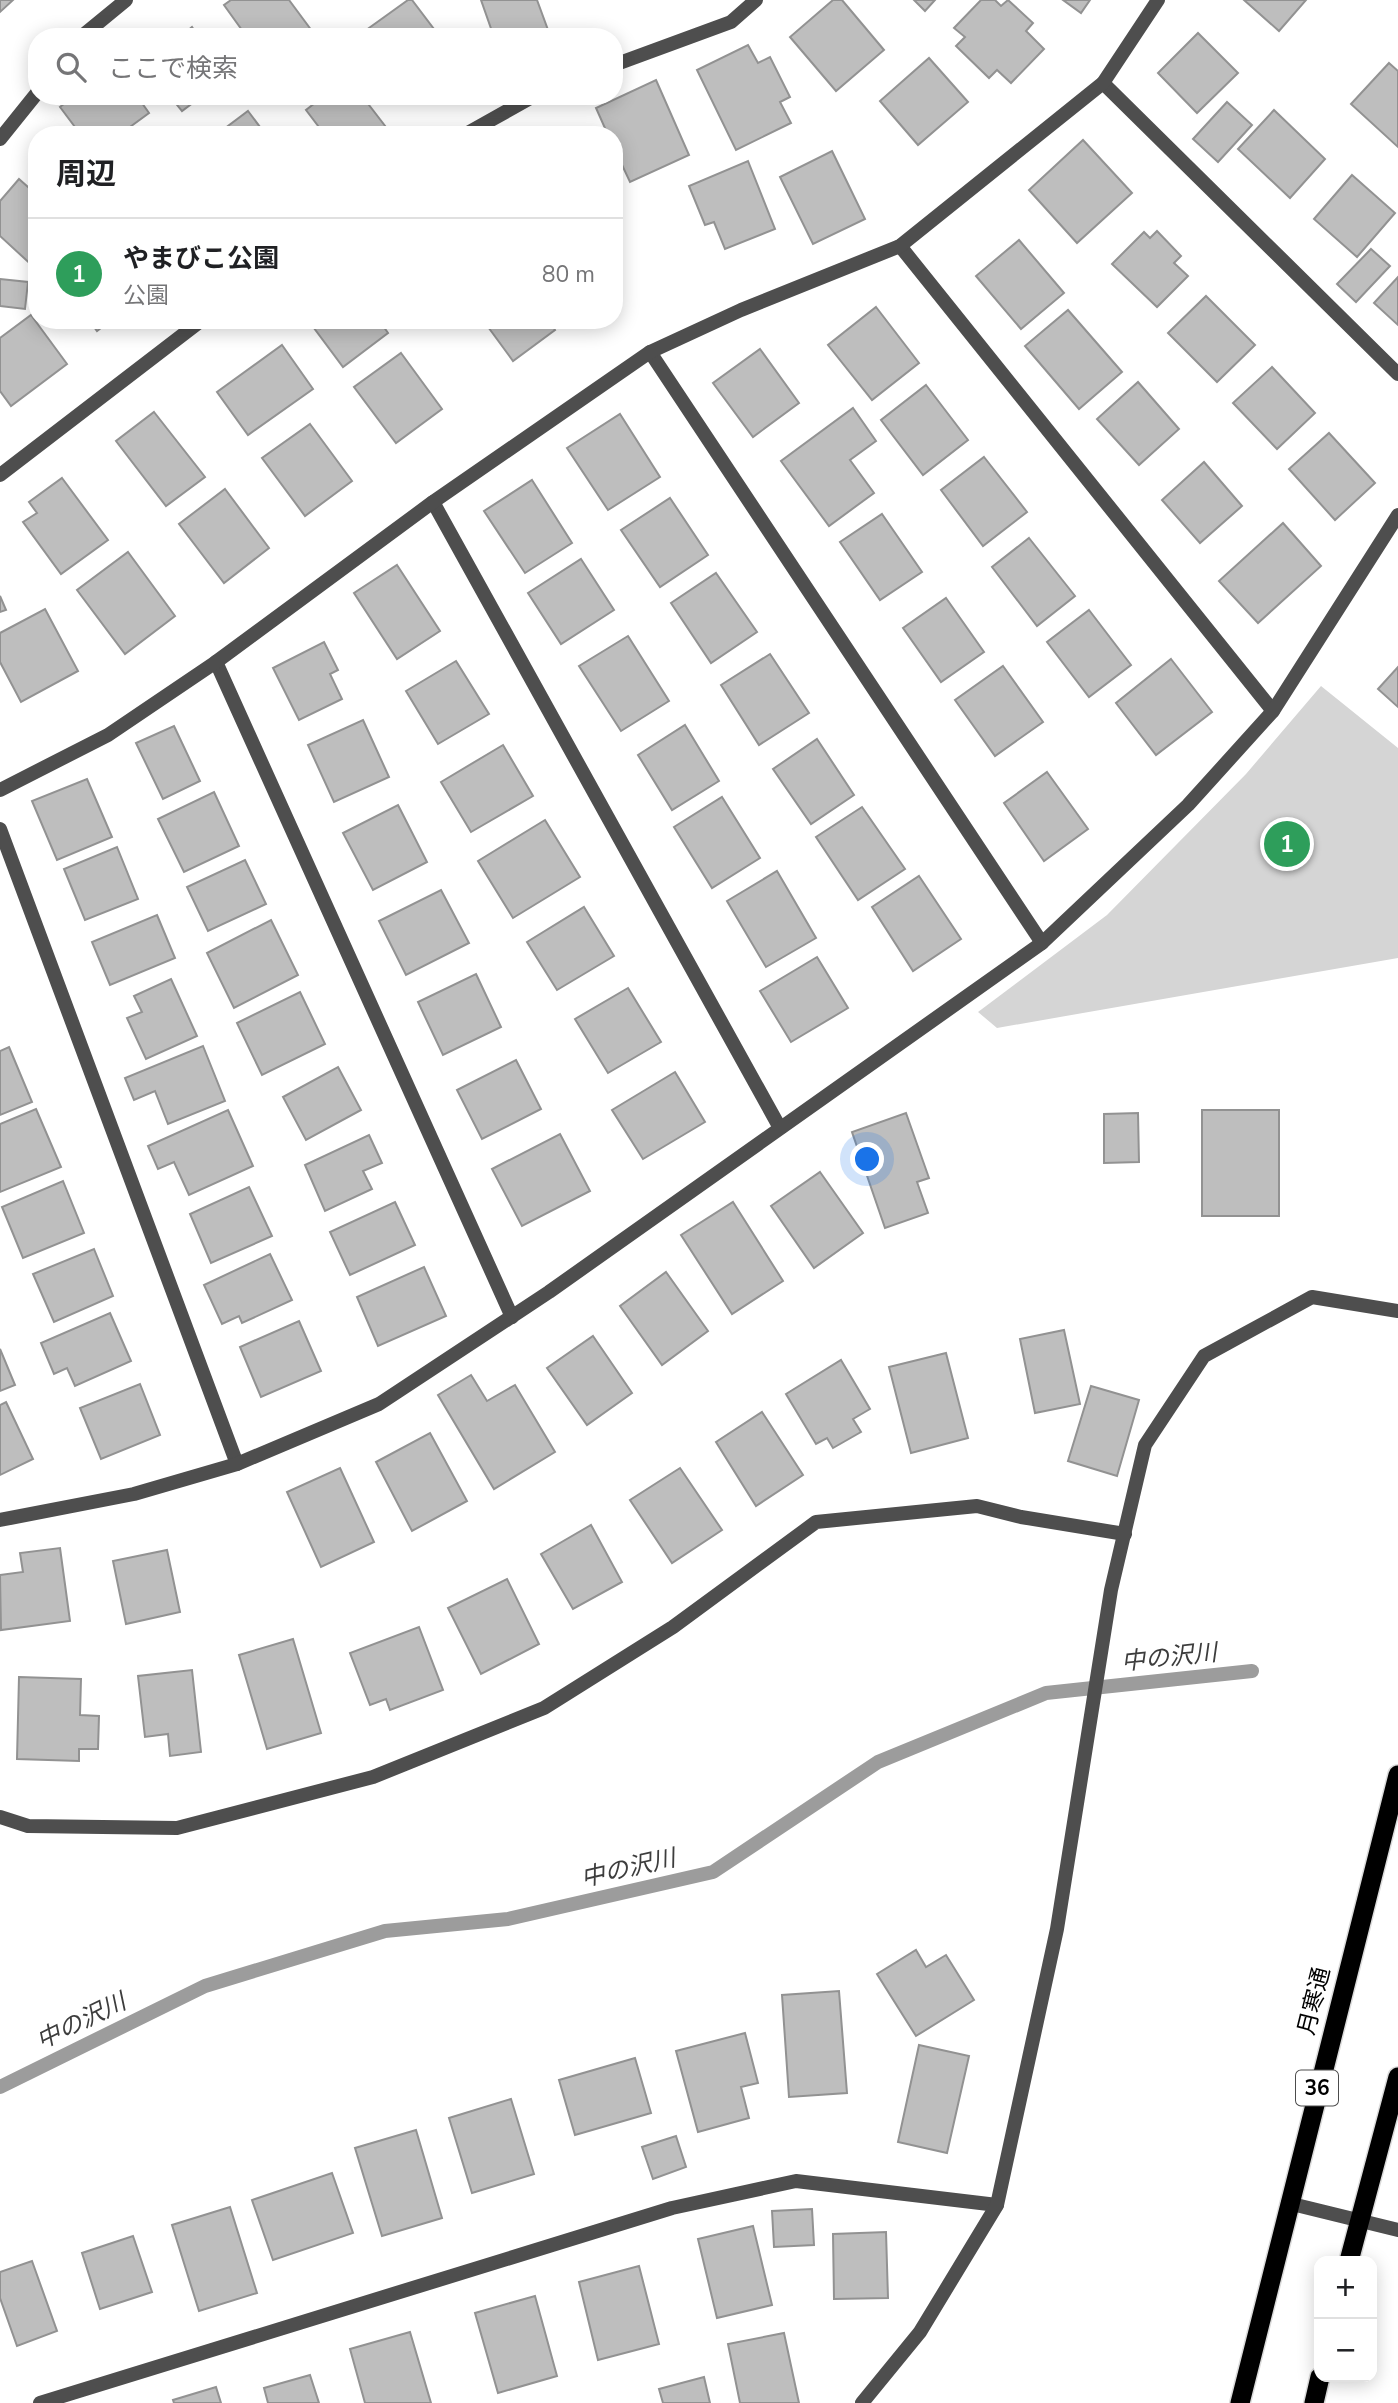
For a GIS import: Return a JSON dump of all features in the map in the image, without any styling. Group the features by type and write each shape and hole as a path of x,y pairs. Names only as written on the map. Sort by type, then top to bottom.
{"highway":[{"name":"月寒通","path":"1240,2403 1288,2203 1398,1775"},
{"path":"1350,2256 1398,2077"},
{"path":"1314,2403 1319,2382"}],"street":[{"path":"92,28 126,0"},
{"path":"623,62 731,22 756,0"},
{"path":"0,790 108,736 216,662 433,502 650,352 741,310 900,246 1103,83 1158,0"},
{"path":"1103,83 1398,374"},
{"path":"0,139 28,104"},
{"path":"480,126 518,105"},
{"path":"900,246 1273,711"},
{"path":"0,475 190,329"},
{"path":"650,352 1042,943"},
{"path":"433,502 780,1128"},
{"path":"0,1520 134,1494 237,1464 379,1404 512,1317 1042,943 1188,805 1273,711 1398,515"},
{"path":"216,662 512,1317"},
{"path":"0,830 237,1464"},
{"path":"862,2403 920,2332 997,2205 1057,1929 1111,1590 1145,1445 1203,1356 1312,1297 1398,1311"},
{"path":"0,1818 28,1826 177,1828 373,1777 544,1707 673,1627 816,1522 977,1506 1021,1517 1125,1534"},
{"path":"40,2403 672,2208 796,2181 997,2205"},
{"path":"1288,2203 1398,2230"}],"shaded area":[{"path":"1321,686 1398,748 1398,958 997,1028 978,1012 1107,915 1246,774"}],"building":[{"path":"0,0 13,0 0,12"},
{"path":"231,0 289,0 310,28 241,28 224,5"},
{"path":"408,0 412,0 433,28 369,28"},
{"path":"481,0 537,0 547,28 491,28"},
{"path":"833,0 842,0 884,50 836,91 790,37"},
{"path":"914,0 935,0 925,11"},
{"path":"981,0 995,0 1001,6 1008,0 1033,23 1026,31 1044,49 1011,83 997,70 989,78 956,46 965,37 954,28"},
{"path":"1063,0 1090,0 1081,13"},
{"path":"1244,0 1306,0 1279,31"},
{"path":"1198,33 1238,73 1197,113 1158,73"},
{"path":"748,45 758,63 770,57 790,97 780,102 791,123 736,150 697,70"},
{"path":"929,58 968,102 918,145 880,101"},
{"path":"1389,63 1398,71 1398,147 1351,104"},
{"path":"656,80 689,155 630,182 623,167 623,126 604,126 596,108 602,105 623,105 623,95"},
{"path":"1227,102 1252,125 1218,162 1193,139"},
{"path":"143,105 149,113 131,126 74,126 60,107"},
{"path":"177,105 190,105 182,111"},
{"path":"312,105 369,105 385,126 318,126 306,110"},
{"path":"1274,110 1325,159 1290,198 1238,149"},
{"path":"248,111 259,126 228,126"},
{"path":"1083,140 1132,193 1077,243 1029,190"},
{"path":"832,151 865,219 813,244 780,177"},
{"path":"748,161 775,229 725,249 714,222 705,225 689,186"},
{"path":"1352,175 1395,213 1357,257 1314,219"},
{"path":"19,179 28,187 28,262 0,236 0,201"},
{"path":"1157,231 1181,256 1174,263 1188,276 1157,307 1112,264 1144,232 1150,238"},
{"path":"1019,240 1064,293 1021,329 976,276"},
{"path":"1371,249 1390,266 1356,302 1337,284"},
{"path":"1398,277 1398,325 1374,303"},
{"path":"0,279 28,282 25,309 0,306"},
{"path":"1206,296 1255,345 1217,382 1168,333"},
{"path":"876,307 919,363 872,400 828,345"},
{"path":"1068,310 1122,372 1079,409 1025,346"},
{"path":"28,317 28,329 41,329 67,364 11,406 0,391 0,338"},
{"path":"315,329 385,329 388,333 343,367"},
{"path":"490,329 554,329 555,330 513,361"},
{"path":"282,345 313,389 248,435 217,392"},
{"path":"760,349 799,403 753,437 713,383"},
{"path":"401,353 442,409 396,443 354,387"},
{"path":"1272,367 1315,413 1277,449 1233,403"},
{"path":"1138,382 1179,429 1139,465 1097,419"},
{"path":"926,385 968,440 923,475 881,420"},
{"path":"853,408 876,441 850,460 874,493 829,526 781,461"},
{"path":"154,412 205,477 166,506 116,441"},
{"path":"620,414 660,477 608,510 567,448"},
{"path":"310,424 352,481 305,516 262,458"},
{"path":"1329,433 1375,483 1335,520 1289,469"},
{"path":"984,457 1027,512 983,546 941,490"},
{"path":"1204,462 1242,506 1200,543 1162,500"},
{"path":"62,478 108,540 61,574 23,522 37,513 29,502"},
{"path":"532,480 572,543 525,573 484,511"},
{"path":"225,489 269,548 224,583 179,524"},
{"path":"670,498 708,555 660,587 621,530"},
{"path":"882,514 922,572 880,600 840,542"},
{"path":"1283,523 1321,566 1258,623 1219,581"},
{"path":"1029,538 1075,596 1037,626 992,567"},
{"path":"128,552 175,616 125,654 77,590"},
{"path":"581,559 614,610 561,644 528,593"},
{"path":"397,565 440,631 397,659 354,593"},
{"path":"716,573 757,632 711,663 671,603"},
{"path":"0,596 6,610 0,612"},
{"path":"946,598 984,652 941,682 903,628"},
{"path":"45,609 78,671 21,702 0,662 0,633"},
{"path":"1089,610 1131,665 1089,697 1047,642"},
{"path":"628,636 669,701 621,731 579,666"},
{"path":"324,642 338,670 330,674 342,699 299,720 273,668"},
{"path":"770,654 809,713 759,745 721,685"},
{"path":"1171,659 1212,712 1156,755 1116,703"},
{"path":"456,661 489,714 438,744 406,691"},
{"path":"1003,666 1043,722 995,756 955,700"},
{"path":"1398,667 1398,707 1378,689"},
{"path":"363,720 389,777 334,802 308,745"},
{"path":"685,725 719,781 672,810 638,755"},
{"path":"174,726 200,781 163,799 136,743"},
{"path":"817,739 854,795 811,824 773,769"},
{"path":"503,745 533,796 471,832 441,782"},
{"path":"1047,772 1088,829 1044,861 1004,803"},
{"path":"87,779 112,837 57,860 32,801"},
{"path":"214,792 239,846 184,872 158,819"},
{"path":"722,797 760,858 712,888 674,827"},
{"path":"398,805 427,862 373,890 343,833"},
{"path":"862,807 905,869 858,900 816,837"},
{"path":"545,820 580,877 513,918 478,861"},
{"path":"117,847 138,899 85,920 64,869"},
{"path":"245,860 266,904 208,931 187,887"},
{"path":"777,871 816,938 766,967 727,901"},
{"path":"919,876 961,939 913,971 872,907"},
{"path":"441,890 469,943 406,975 379,921"},
{"path":"584,907 614,956 557,990 527,942"},
{"path":"157,915 175,958 110,985 92,942"},
{"path":"271,920 298,975 234,1008 207,953"},
{"path":"817,957 848,1008 791,1042 760,991"},
{"path":"476,974 501,1027 443,1055 418,1002"},
{"path":"171,979 197,1036 146,1059 127,1018 142,1012 134,996"},
{"path":"628,988 661,1042 608,1073 575,1019"},
{"path":"300,992 325,1044 262,1075 237,1023"},
{"path":"203,1046 225,1101 168,1124 155,1091 134,1100 125,1078"},
{"path":"9,1047 32,1102 0,1115 0,1051"},
{"path":"516,1060 541,1109 482,1139 457,1090"},
{"path":"338,1067 361,1110 306,1140 283,1097"},
{"path":"675,1072 705,1122 643,1159 612,1110"},
{"path":"36,1109 61,1167 0,1192 0,1124"},
{"path":"228,1110 253,1166 189,1195 174,1162 158,1169 148,1146"},
{"path":"1202,1110 1279,1110 1279,1216 1202,1216"},
{"path":"906,1113 929,1178 917,1182 928,1213 885,1228 852,1132"},
{"path":"1138,1113 1139,1162 1104,1163 1104,1114"},
{"path":"560,1134 590,1191 522,1226 492,1169"},
{"path":"369,1135 382,1163 363,1171 372,1189 325,1211 305,1165"},
{"path":"820,1172 863,1233 814,1268 771,1206"},
{"path":"63,1181 84,1233 23,1258 2,1207"},
{"path":"249,1187 272,1236 211,1263 190,1214"},
{"path":"395,1202 415,1245 350,1275 330,1232"},
{"path":"733,1202 783,1281 732,1314 681,1235"},
{"path":"94,1249 113,1296 54,1322 33,1274"},
{"path":"270,1254 292,1300 242,1323 239,1316 222,1324 204,1285"},
{"path":"424,1267 446,1316 378,1346 357,1297"},
{"path":"666,1272 708,1331 662,1365 620,1306"},
{"path":"110,1313 131,1361 75,1386 67,1368 54,1374 41,1343"},
{"path":"299,1321 321,1371 261,1397 240,1347"},
{"path":"1064,1330 1080,1404 1035,1413 1020,1339"},
{"path":"593,1336 632,1393 587,1425 547,1368"},
{"path":"0,1349 15,1385 0,1391"},
{"path":"946,1353 968,1438 911,1453 889,1367"},
{"path":"841,1360 870,1409 853,1419 861,1432 833,1448 827,1438 816,1444 786,1394"},
{"path":"471,1375 487,1401 515,1385 555,1452 494,1489 438,1395"},
{"path":"140,1384 160,1435 101,1459 80,1408"},
{"path":"1091,1386 1139,1400 1117,1476 1068,1461"},
{"path":"6,1402 33,1459 0,1475 0,1405"},
{"path":"762,1412 803,1475 756,1506 716,1442"},
{"path":"430,1433 467,1501 412,1531 376,1462"},
{"path":"340,1468 374,1542 321,1567 287,1492"},
{"path":"680,1468 722,1530 672,1563 630,1500"},
{"path":"591,1525 622,1582 573,1609 541,1554"},
{"path":"60,1548 70,1621 1,1630 0,1575 23,1572 20,1553"},
{"path":"167,1550 180,1612 126,1624 113,1561"},
{"path":"507,1579 539,1644 481,1674 448,1608"},
{"path":"419,1627 443,1690 390,1710 386,1699 370,1705 350,1653"},
{"path":"293,1639 321,1733 267,1749 239,1655"},
{"path":"192,1670 201,1752 170,1756 168,1734 145,1737 138,1676"},
{"path":"19,1677 81,1679 80,1715 99,1716 98,1749 79,1749 79,1761 17,1759"},
{"path":"916,1950 926,1967 946,1955 974,2000 916,2036 877,1974"},
{"path":"839,1991 847,2093 789,2097 782,1995"},
{"path":"745,2033 758,2083 741,2087 749,2118 698,2132 676,2051"},
{"path":"919,2045 969,2056 947,2153 898,2142"},
{"path":"635,2058 651,2113 575,2135 559,2080"},
{"path":"511,2099 534,2174 472,2193 449,2118"},
{"path":"416,2130 442,2218 382,2236 355,2148"},
{"path":"676,2136 686,2167 653,2179 642,2147"},
{"path":"332,2173 353,2233 273,2260 252,2200"},
{"path":"230,2207 257,2293 199,2311 172,2225"},
{"path":"812,2209 814,2245 774,2247 772,2211"},
{"path":"753,2226 772,2305 717,2318 698,2239"},
{"path":"886,2232 888,2298 834,2299 833,2234"},
{"path":"133,2236 152,2292 100,2309 82,2253"},
{"path":"32,2261 57,2331 17,2346 0,2298 0,2272"},
{"path":"639,2266 659,2344 598,2360 579,2282"},
{"path":"535,2296 557,2376 498,2393 475,2313"},
{"path":"410,2332 431,2403 365,2403 350,2349"},
{"path":"784,2333 799,2403 740,2403 728,2344"},
{"path":"310,2375 319,2403 268,2403 264,2388"},
{"path":"704,2377 710,2403 663,2403 659,2389"},
{"path":"216,2387 221,2403 174,2403 173,2400"}],"waterway":[{"name":"中の沢川","path":"0,2087 205,1986 385,1931 508,1919 713,1872 878,1762 1046,1693 1252,1671"}],"place":[{"name":"やまびこ公園","path":"1287,844"}]}
